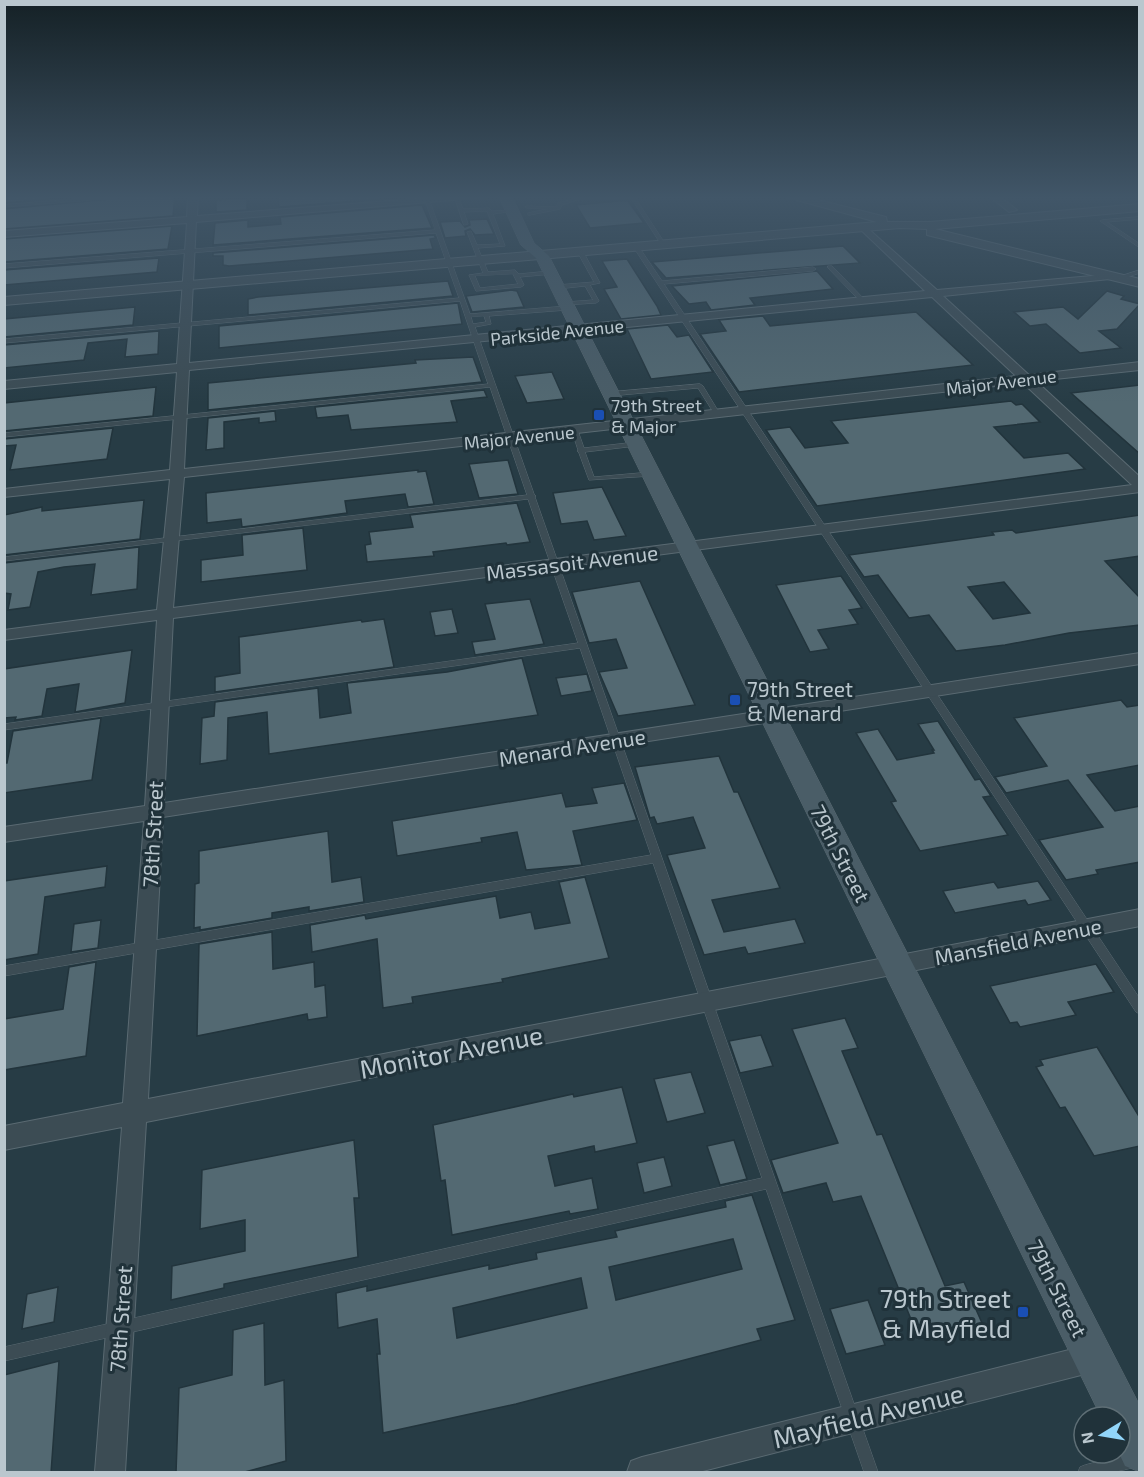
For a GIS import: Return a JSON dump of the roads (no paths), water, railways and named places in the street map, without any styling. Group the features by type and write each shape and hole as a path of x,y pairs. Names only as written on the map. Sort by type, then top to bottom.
{"main road":[{"name":"79th Street","path":"546,265 1140,1451"}],"street":[{"name":"78th Street","path":"110,1473 146,947 165,614 177,474 188,265"},
{"path":"4,301 440,265"},
{"path":"461,265 484,267 495,265"},
{"path":"903,265 1140,486"},
{"path":"1065,265 1140,283"},
{"name":"Parkside Avenue","path":"4,385 1114,277"},
{"name":"Major Avenue","path":"4,493 1140,366"},
{"name":"Massasoit Avenue","path":"4,635 687,548 1140,486"},
{"name":"Menard Avenue","path":"4,835 1140,658"},
{"name":"Mansfield Avenue","path":"897,966 1140,917"},
{"name":"Monitor Avenue","path":"4,1138 897,966"},
{"name":"Mayfield Avenue","path":"642,1473 1093,1358"}],"lane":[{"path":"451,265 871,1473"},
{"path":"557,287 597,283 587,265"},
{"path":"648,265 1140,1009"},
{"path":"484,267 515,272 521,285 478,290 472,275 484,267"},
{"path":"830,267 863,301"},
{"path":"660,283 813,269"},
{"path":"1114,277 1140,271"},
{"path":"517,276 550,273"},
{"path":"471,321 486,315 596,301 587,284"},
{"path":"4,341 463,299"},
{"path":"471,321 489,323 486,315"},
{"path":"4,435 493,385"},
{"path":"610,393 700,386 717,414"},
{"path":"575,430 591,479 651,474"},
{"path":"580,451 636,444"},
{"path":"4,559 532,496"},
{"path":"4,727 584,645"},
{"path":"4,971 657,858"},
{"path":"4,1354 770,1182"},
{"path":"1085,1473 1140,1458"}],"place":[{"name":"79th Street & Major","path":"599,415"},
{"name":"79th Street & Menard","path":"735,700"},
{"name":"79th Street & Mayfield","path":"1023,1312"}]}
